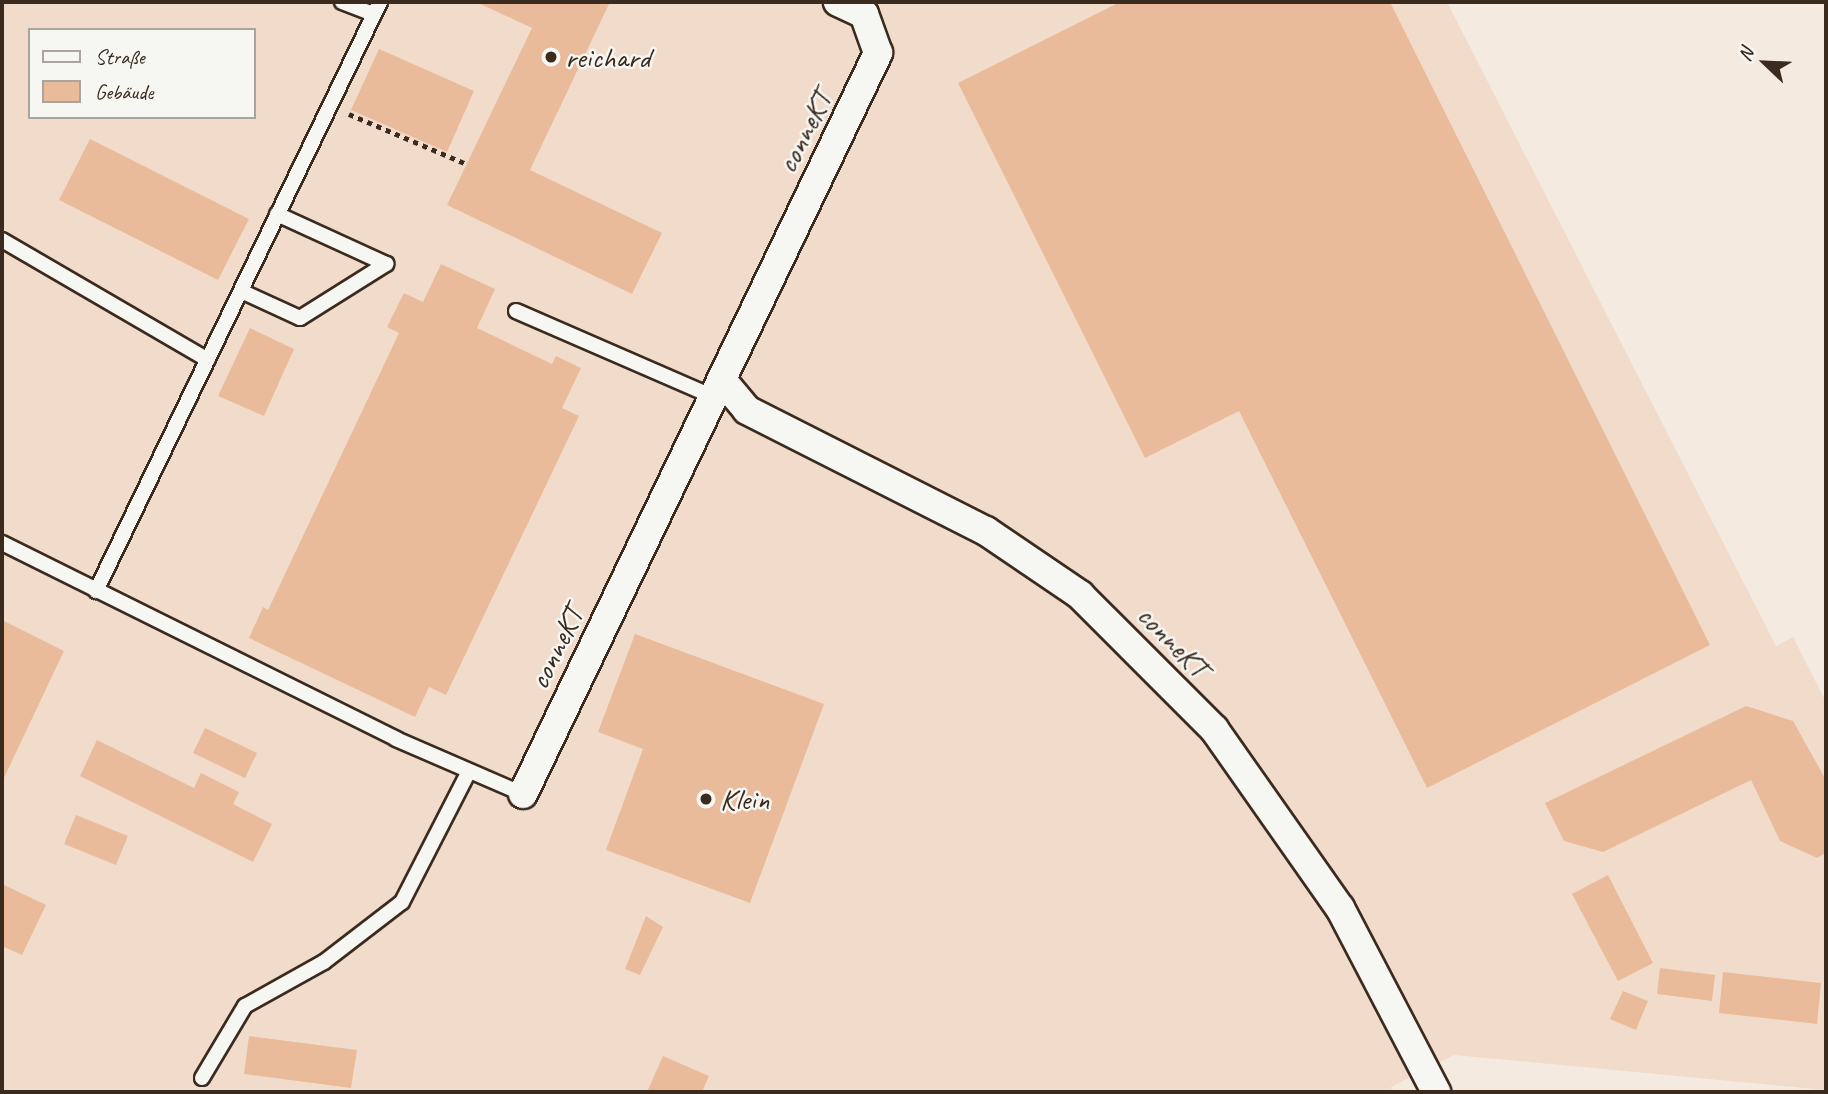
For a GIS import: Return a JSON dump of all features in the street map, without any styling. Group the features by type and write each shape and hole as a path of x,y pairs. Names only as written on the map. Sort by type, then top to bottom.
{"street":[{"name":"conneKT","path":"523,794 878,53 864,14 838,2"},
{"name":"conneKT","path":"718,388 747,410 986,531 1080,595 1195,710 1282,818 1340,908 1436,1092"}],"lane":[{"path":"96,591 278,214 333,107 377,8 342,2"},
{"path":"241,291 300,318 386,264 278,214"},
{"path":"2,240 208,360"},
{"path":"516,311 718,388"},
{"path":"2,543 468,773 523,794"},
{"path":"202,1078 245,1006 324,962 402,902 468,773"}],"path":[{"path":"333,107 467,164"}],"shaded area":[{"path":"2,2 1447,2 1776,646 1793,637 1826,702 1826,1090 1454,1055 1391,1087 1393,1092 2,1092"}],"building":[{"path":"476,2 610,2 530,170 662,233 632,294 447,205 532,28"},
{"path":"1120,2 1390,2 1710,645 1427,788 1239,411 1145,458 958,83"},
{"path":"379,49 474,91 447,152 351,110"},
{"path":"90,139 249,219 218,280 59,200"},
{"path":"441,264 495,289 477,328 552,364 556,356 581,368 562,408 579,416 446,695 429,687 415,717 249,638 263,607 268,610 399,333 387,327 404,293 423,302"},
{"path":"250,328 294,349 264,416 218,396"},
{"path":"2,620 64,651 2,782"},
{"name":"Klein","path":"635,634 824,704 750,903 606,850 643,749 598,732"},
{"path":"1746,706 1793,721 1826,780 1826,853 1817,858 1780,841 1751,780 1603,852 1564,841 1545,803"},
{"path":"205,728 257,753 245,778 193,753"},
{"path":"97,740 194,788 201,773 239,792 233,804 272,824 253,862 80,776"},
{"path":"76,815 128,836 116,865 64,844"},
{"path":"1608,875 1653,963 1618,981 1572,894"},
{"path":"2,884 46,905 22,955 2,946"},
{"path":"646,916 663,927 640,975 625,969"},
{"path":"1660,968 1715,975 1712,1001 1657,994"},
{"path":"1723,972 1821,983 1817,1024 1719,1013"},
{"path":"1623,991 1648,1001 1636,1030 1610,1019"},
{"path":"249,1036 357,1050 351,1088 244,1074"},
{"path":"663,1056 709,1076 702,1092 647,1092"}],"place":[{"name":"reichard","path":"551,57"},
{"name":"Klein","path":"706,799"}]}
